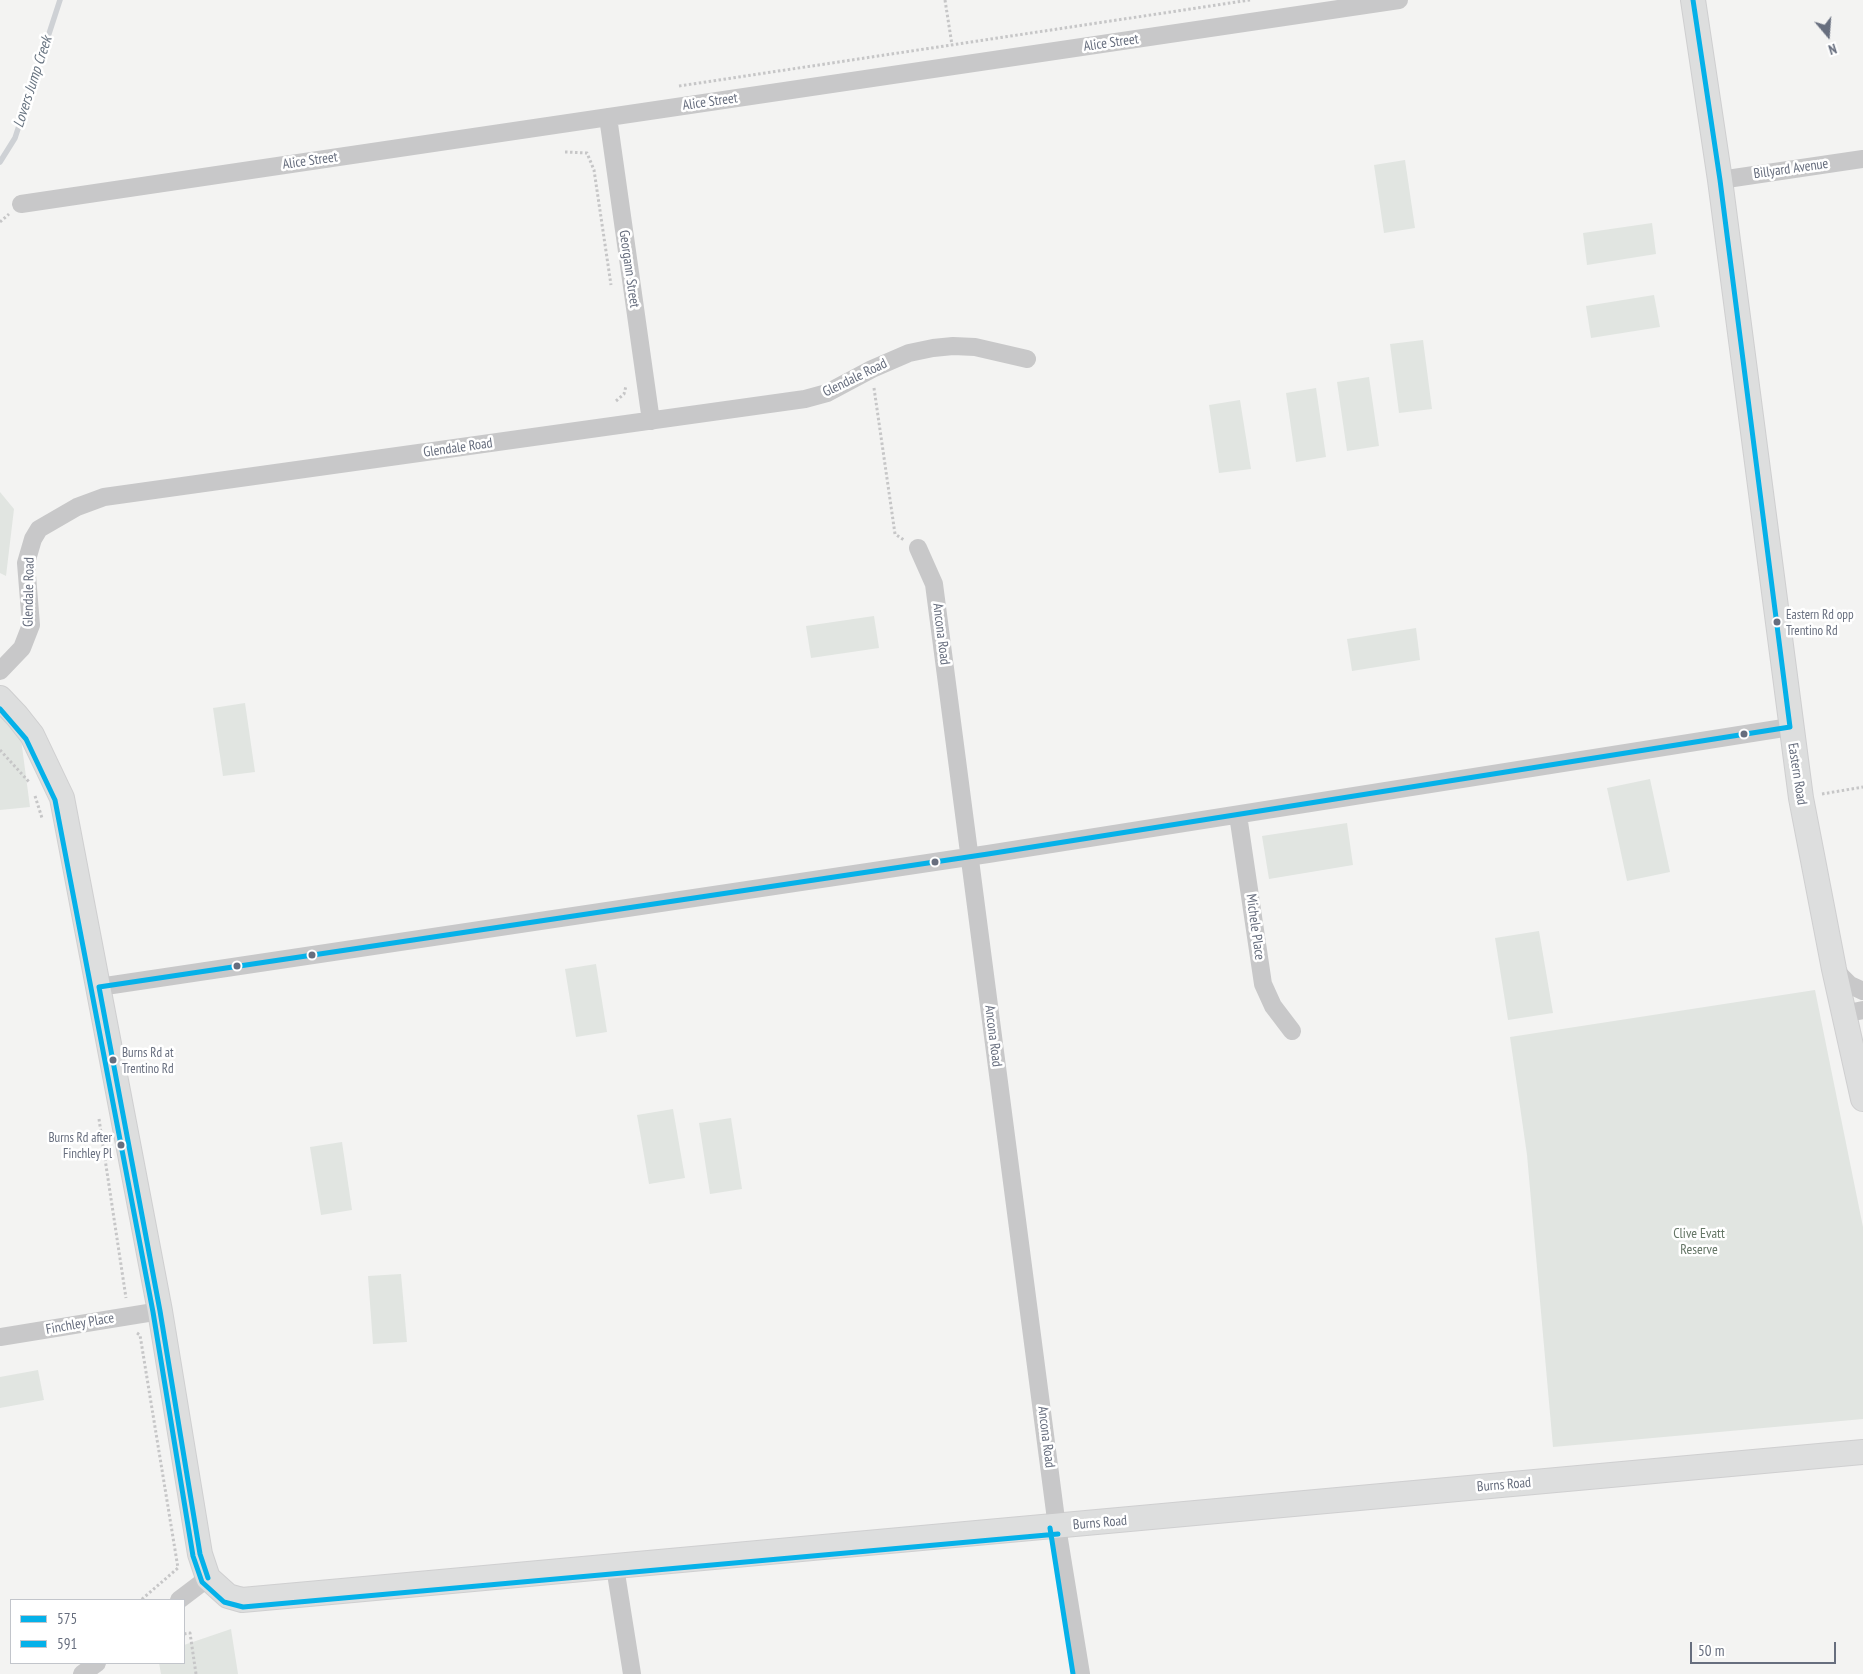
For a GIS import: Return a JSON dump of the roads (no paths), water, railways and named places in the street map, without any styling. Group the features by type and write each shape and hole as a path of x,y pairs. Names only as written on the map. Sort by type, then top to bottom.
{"main road":[{"name":"Eastern Road","path":"1693,0 1720,180 1800,798 1834,969 1853,1012 1863,1099"},
{"name":"Burns Road","path":"0,698 32,735 62,798 160,1311 200,1554 208,1578 228,1596 242,1600 1863,1452"}],"street":[{"name":"Alice Street","path":"21,204 1399,0"},
{"name":"Georgann Street","path":"608,117 651,421"},
{"name":"Billyard Avenue","path":"1720,180 1863,159"},
{"name":"Glendale Road","path":"0,671 22,648 31,625 26,563 33,539 40,529 77,507 104,497 817,396 909,352 953,346 975,347 1027,359"},
{"name":"Ancona Road","path":"918,548 934,584 1058,1527 1081,1674"},
{"path":"99,987 970,857 1790,727"},
{"name":"Michele Place","path":"1238,815 1263,984 1273,1006 1292,1031"},
{"path":"1834,969 1850,984 1863,991"},
{"name":"Finchley Place","path":"0,1337 160,1311"},
{"path":"616,1567 632,1674"},
{"path":"180,1599 208,1578"},
{"path":"82,1674 95,1664"}],"waterway":[{"name":"Lovers Jump Creek","path":"0,162 15,138 60,0"}],"place":[{"name":"Eastern Rd opp Trentino Rd","path":"1777,622"},
{"name":"Burns Rd at Trentino Rd","path":"113,1060"},
{"name":"Burns Rd after Finchley Pl","path":"121,1145"}],"park label":[{"name":"Clive Evatt Reserve","path":"1699,1242"}]}
